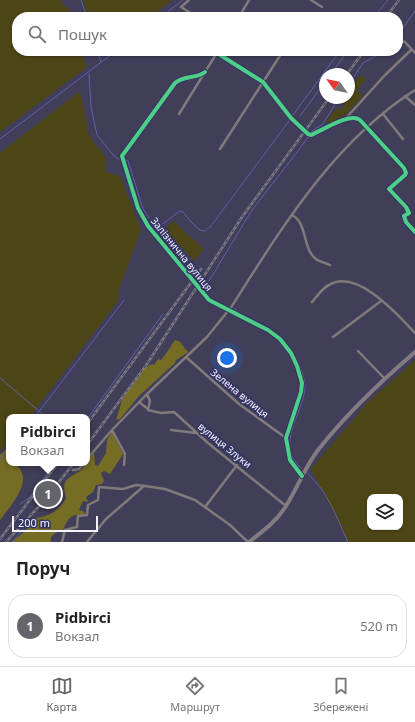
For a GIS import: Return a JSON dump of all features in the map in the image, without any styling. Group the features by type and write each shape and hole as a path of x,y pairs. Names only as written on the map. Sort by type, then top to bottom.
{"main road":[{"path":"249,542 272,523 286,506 318,450 360,402 384,378 415,352"}],"street":[{"path":"189,0 181,7 189,12"},
{"path":"242,12 249,0"},
{"path":"311,0 322,7"},
{"path":"403,41 415,53"},
{"path":"346,118 385,75 411,50"},
{"path":"178,114 215,56"},
{"path":"223,56 263,82 302,130 310,135 346,118 355,117 367,128 406,173 388,190 406,207 409,213 404,216 405,221 415,232"},
{"path":"220,149 280,56"},
{"name":"Залізнична вулиця","path":"205,72 200,76 185,76 175,82 122,156 138,208 148,226 209,300 274,334 286,345 297,366 302,383 301,392 286,438 290,460 302,476"},
{"path":"90,456 139,402 207,337 229,310 292,215 334,160 383,114 415,90"},
{"path":"406,96 415,105"},
{"path":"383,114 403,139"},
{"path":"292,215 300,222 308,247 315,259 330,265"},
{"path":"312,302 327,286 344,282 367,289 415,333"},
{"path":"333,337 381,301"},
{"path":"358,351 384,378"},
{"name":"Зелена вулиця","path":"186,357 239,404 286,438"},
{"path":"139,402 148,410 150,401 147,394"},
{"name":"вулиця Злуки","path":"148,410 161,413 174,412 196,433 286,506"},
{"path":"112,430 125,454 124,465"},
{"path":"171,430 196,433"},
{"path":"205,507 236,465"},
{"path":"73,470 79,469 82,466"},
{"path":"62,542 65,530 76,527 78,516 87,514 88,505 98,500 99,487 123,489 136,484 165,489 195,500 249,542"},
{"path":"87,542 106,519 145,486"}],"shaded area":[{"path":"0,0 60,0 71,12 12,12 12,56 83,56 87,67 0,132"},
{"path":"83,0 172,0 156,12 87,12"},
{"path":"360,75 366,79 357,90 363,96 345,115 329,124 326,122 336,108 340,110 345,105 344,104 355,104 355,82"},
{"path":"80,91 89,136 106,158 105,172 120,176 141,230 118,292 118,301 32,414 6,414 6,445 0,451 0,153"},
{"path":"173,221 204,249 194,261 172,237 169,239 167,236 164,239 161,234"},
{"path":"175,340 180,342 188,352 176,360 175,363 139,396 120,419 116,420 123,397 146,367 152,364 154,365 158,359 161,360"},
{"path":"415,360 415,542 348,542 311,469 367,403"},
{"path":"112,432 123,454 110,474 104,471 101,473 104,481 102,484 96,485 93,492 86,497 88,502 83,501 79,510 85,512 84,514 76,515 70,518 63,530 59,530 51,537 51,542 12,542 26,530 36,518 46,516 57,510 66,498 64,485 68,479 79,472 84,466 90,466 90,458 94,452 95,465 98,466 106,453 107,440"},
{"path":"6,449 6,466 18,466 23,479 20,491 0,520 0,455"}],"waterway":[{"path":"81,0 85,12"},
{"path":"167,12 183,0"},
{"path":"378,12 388,0"},
{"path":"403,28 415,11"},
{"path":"99,56 101,62"},
{"path":"0,139 109,56"},
{"path":"293,115 336,56"},
{"path":"335,68 344,56"},
{"path":"355,75 363,63 376,56"},
{"path":"89,74 91,107 97,135 115,157 121,160"},
{"path":"300,116 319,90"},
{"path":"206,286 252,210 312,131 323,124 335,104"},
{"path":"151,221 157,228 180,211 183,212 200,230 205,231 211,226 289,121"},
{"path":"125,160 128,161 143,209 149,218"},
{"path":"37,414 124,300"},
{"path":"235,309 272,331 284,341 297,360 304,380 305,388 292,429 290,449 293,459 301,468"},
{"path":"90,415 163,314"},
{"path":"0,378 42,414"},
{"path":"0,460 6,452"},
{"path":"20,504 29,498 53,466"},
{"path":"308,474 327,497 348,542"},
{"path":"12,542 33,518"}],"railway":[{"path":"390,12 399,0"},
{"path":"351,68 360,56"},
{"path":"90,441 147,364 242,217 325,104"},
{"path":"90,420 201,269"},
{"path":"0,539 56,466"},
{"path":"6,542 43,502 72,466"}],"cycle path":[{"path":"222,56 263,82 291,118 308,134 311,135 350,118 360,120 404,168 406,173 405,175 389,189 406,207 409,213 404,216 406,222 415,232"},
{"path":"205,72 198,76 183,79 175,83 122,156 138,208 148,226 209,300 268,330 280,339 291,353 302,383 301,392 286,438 290,460 302,476"}],"place":[{"name":"Pidbirci","path":"48,494"}]}
